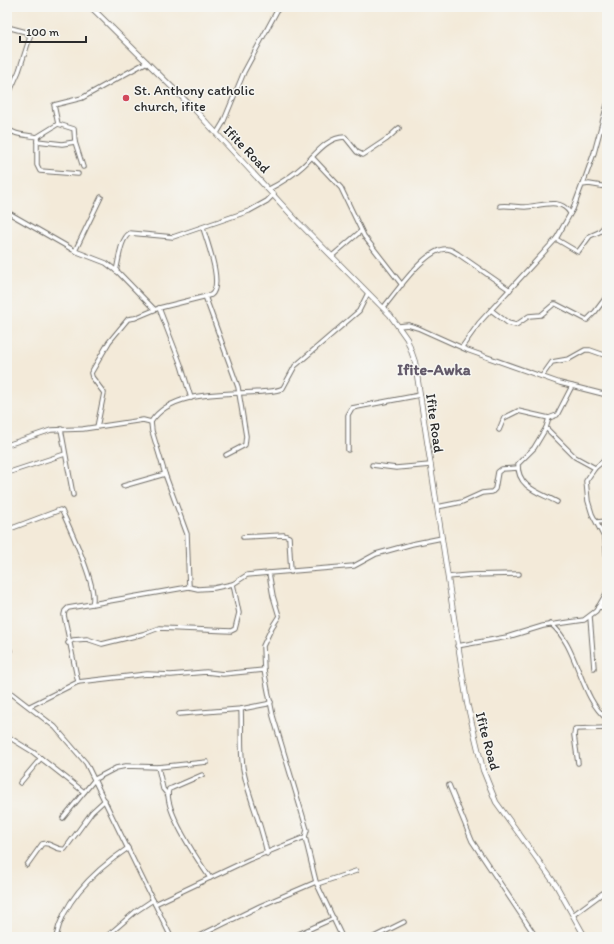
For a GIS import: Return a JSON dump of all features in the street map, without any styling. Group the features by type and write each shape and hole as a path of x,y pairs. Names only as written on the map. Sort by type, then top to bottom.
{"street":[{"name":"Ifite Road","path":"91,7 217,133 270,189 297,221 383,308 399,326 411,348 416,362 457,646 471,724 489,787 504,814 534,851 556,885 584,935"},
{"path":"217,133 224,123 244,72 279,7"},
{"path":"7,27 26,32 30,37 19,71 7,98"},
{"path":"58,124 54,105 56,103 82,98 147,62"},
{"path":"462,348 491,310 556,239 570,213 582,185 594,153 607,105"},
{"path":"7,128 12,132 21,135 37,136 58,124 74,129 75,142 83,167"},
{"path":"270,189 289,177 312,158 328,142 342,137 348,140 358,152 366,155 399,128"},
{"path":"37,136 37,165 40,171 78,174"},
{"path":"37,141 62,144 75,142"},
{"path":"312,158 341,188 361,231 402,285"},
{"path":"582,185 589,184 607,187"},
{"path":"116,271 123,242 126,235 130,233 167,238 203,228 249,211 267,201 274,194"},
{"path":"75,251 101,197"},
{"path":"500,206 523,207 553,203 567,208 570,213"},
{"path":"7,212 75,251 106,263 156,308 181,366 191,398"},
{"path":"556,239 578,252 590,236 599,232 607,224"},
{"path":"97,427 104,393 92,377 91,373 102,353 126,321 156,308 213,294 217,281 203,228"},
{"path":"332,256 361,231"},
{"path":"383,308 431,254 445,249 449,249 458,254 510,290"},
{"path":"189,587 187,534 165,474 152,431 151,422 157,415 170,405 179,401 226,393 272,391 283,388 295,366 359,311 368,293"},
{"path":"205,296 240,393 246,440 245,445 226,455"},
{"path":"491,310 508,323 516,325 529,316 541,315 556,304 586,320 595,312 607,296"},
{"path":"399,326 408,325 418,328 462,348 572,386 607,395"},
{"path":"542,376 552,362 569,359 584,350 590,350 607,356"},
{"path":"499,430 504,418 518,411 549,418 557,415 572,386"},
{"path":"348,450 348,415 352,408 420,395"},
{"path":"549,418 546,428 534,448 518,464 518,468 519,476 532,490 557,502"},
{"path":"7,444 51,430 97,427 143,420 151,422"},
{"path":"546,428 575,457 595,468"},
{"path":"61,429 73,495"},
{"path":"7,473 65,454"},
{"path":"607,458 595,468 586,481 588,500 605,540 607,562"},
{"path":"372,465 396,468 430,465"},
{"path":"437,507 458,503 482,493 492,492 495,489 496,477 500,470 518,468"},
{"path":"123,486 165,474"},
{"path":"7,530 50,513 60,510 62,511 92,584 94,594 92,604"},
{"path":"597,522 607,521"},
{"path":"243,537 284,535 289,537 291,572"},
{"path":"78,682 68,643 64,611 68,608 189,587 205,590 233,584 247,576 260,573 291,572 354,566 376,554 412,544 442,538"},
{"path":"270,573 273,596 279,616 263,646 264,670 270,702 307,830 305,837 317,883 342,937"},
{"path":"448,578 469,575 519,574"},
{"path":"68,643 79,639 87,639 102,644 143,634 159,628 231,631 235,629 239,613 233,584"},
{"path":"457,646 507,637 551,624 572,622 590,617 607,592"},
{"path":"598,607 607,608"},
{"path":"590,617 594,668"},
{"path":"551,624 560,632 594,703 607,719"},
{"path":"7,640 10,651 7,656"},
{"path":"30,706 78,682 147,674 171,675 206,672 224,674 264,670"},
{"path":"7,690 30,706 55,727 74,748 95,779 171,937"},
{"path":"179,714 241,709 270,702"},
{"path":"241,709 243,767 254,809 263,834 266,854"},
{"path":"578,763 574,735 576,730 607,728"},
{"path":"7,736 24,745 84,792"},
{"path":"20,783 41,758"},
{"path":"63,818 95,779 116,768 126,766 158,767 207,762"},
{"path":"158,767 163,789 168,795 178,826 210,878"},
{"path":"168,795 169,789 202,775"},
{"path":"449,785 472,841 536,937"},
{"path":"27,865 42,844 47,843 59,849 65,849 92,812 105,800"},
{"path":"155,904 210,878 305,837"},
{"path":"56,937 70,904 83,886 114,858 128,848"},
{"path":"197,937 260,906 317,883 356,871"},
{"path":"573,915 607,890"},
{"path":"106,937 135,912 153,900"},
{"path":"292,937 334,918"},
{"path":"374,937 404,922"},
{"path":"576,937 584,935"}],"place":[{"name":"St. Anthony catholic church, ifite","path":"126,98"}],"district":[{"name":"Ifite-Awka","path":"434,369"}]}
